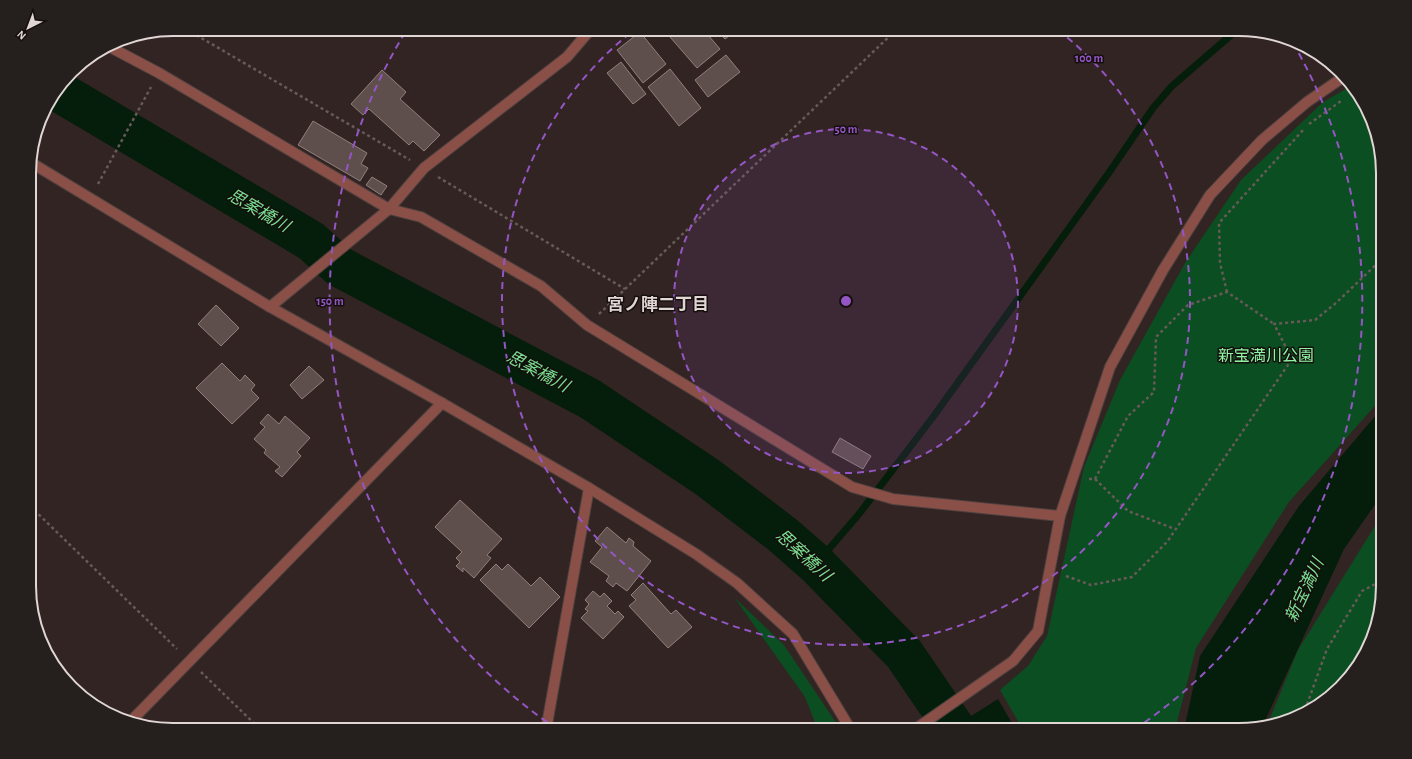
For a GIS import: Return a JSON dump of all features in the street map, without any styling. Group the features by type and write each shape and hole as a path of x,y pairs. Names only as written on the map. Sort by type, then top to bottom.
{"street":[{"path":"270,307 389,209 424,168 567,57 585,36"},
{"path":"114,49 158,73 389,209 421,217 534,282 587,325 852,487 893,499 1060,516"},
{"path":"924,723 1013,661 1038,631 1060,516 1110,367 1163,270 1210,195 1262,140 1307,102 1339,80"},
{"path":"36,166 270,307 442,403 589,488 696,554 737,583 793,634 847,723"},
{"path":"135,717 442,403"},
{"path":"547,723 589,488"}],"path":[{"path":"198,36 424,168 625,289"},
{"path":"587,325 890,36"},
{"path":"98,185 154,81"},
{"path":"1050,570 1091,585 1132,577 1166,542 1292,359 1274,324 1227,292 1220,262 1219,224 1305,128 1343,100"},
{"path":"1274,324 1315,320 1336,303 1376,265"},
{"path":"1095,479 1128,416 1154,392 1156,336 1188,305 1227,292"},
{"path":"1072,479 1095,479 1128,510 1175,529"},
{"path":"36,512 254,723"},
{"path":"1307,705 1327,649 1362,591 1376,584"}],"green space":[{"name":"新宝満川公園","path":"1346,89 1362,113 1369,129 1375,155 1376,405 1289,502 1196,648 1177,723 1019,723 1000,690 1028,666 1047,636 1084,467 1120,380 1185,263 1241,180 1323,102"},
{"path":"1376,524 1375,604 1369,630 1362,646 1353,662 1329,689 1315,700 1299,709 1283,716 1270,719 1298,650"},
{"path":"734,597 784,645 836,723 815,723 805,697"}],"water":[{"name":"新宝満川","path":"1376,415 1376,503 1344,549 1265,720 1248,723 1186,723 1200,656 1299,506"},
{"path":"998,699 1012,723 960,723"}],"building":[{"path":"635,36 643,36 666,64 643,83 617,50"},
{"path":"709,36 720,49 697,68 670,37"},
{"path":"726,55 740,72 708,97 695,80"},
{"path":"621,62 646,94 633,104 607,73"},
{"path":"670,69 701,108 679,126 648,87"},
{"path":"382,70 406,92 400,99 440,135 424,151 413,141 409,145 369,109 363,115 351,104"},
{"path":"313,121 367,153 361,164 368,168 360,181 298,145"},
{"path":"372,177 387,186 381,195 366,185"},
{"path":"216,305 239,328 221,346 198,324"},
{"path":"222,363 240,381 245,375 255,385 251,390 259,398 232,424 196,388"},
{"path":"309,366 324,380 302,399 290,385"},
{"path":"268,414 279,424 285,416 310,438 297,452 301,456 282,477 275,471 280,467 264,453 266,450 254,439 265,427 260,423"},
{"path":"840,438 871,456 863,469 832,452"},
{"path":"460,500 502,539 487,555 491,558 474,578 463,568 463,572 456,566 460,562 456,558 462,552 435,527"},
{"path":"607,527 626,543 629,538 634,542 633,546 651,561 627,591 616,583 613,587 606,581 609,576 590,562 602,547 595,541"},
{"path":"496,564 502,570 508,564 531,586 540,577 560,597 529,628 480,580"},
{"path":"643,583 671,614 676,610 692,627 668,648 629,606 636,600 631,595"},
{"path":"593,591 600,597 604,593 612,601 607,606 615,614 618,611 624,617 603,639 581,618 588,611 585,609 589,604 585,600"}],"waterway":[{"path":"816,564 859,514 933,417 1108,174 1153,108 1172,86 1230,36"},
{"name":"思案橋川","path":"62,93 311,241 340,267 590,399 707,477 783,535 816,564 904,654 951,723"}],"district":[{"name":"宮ノ陣二丁目","path":"658,304"}]}
